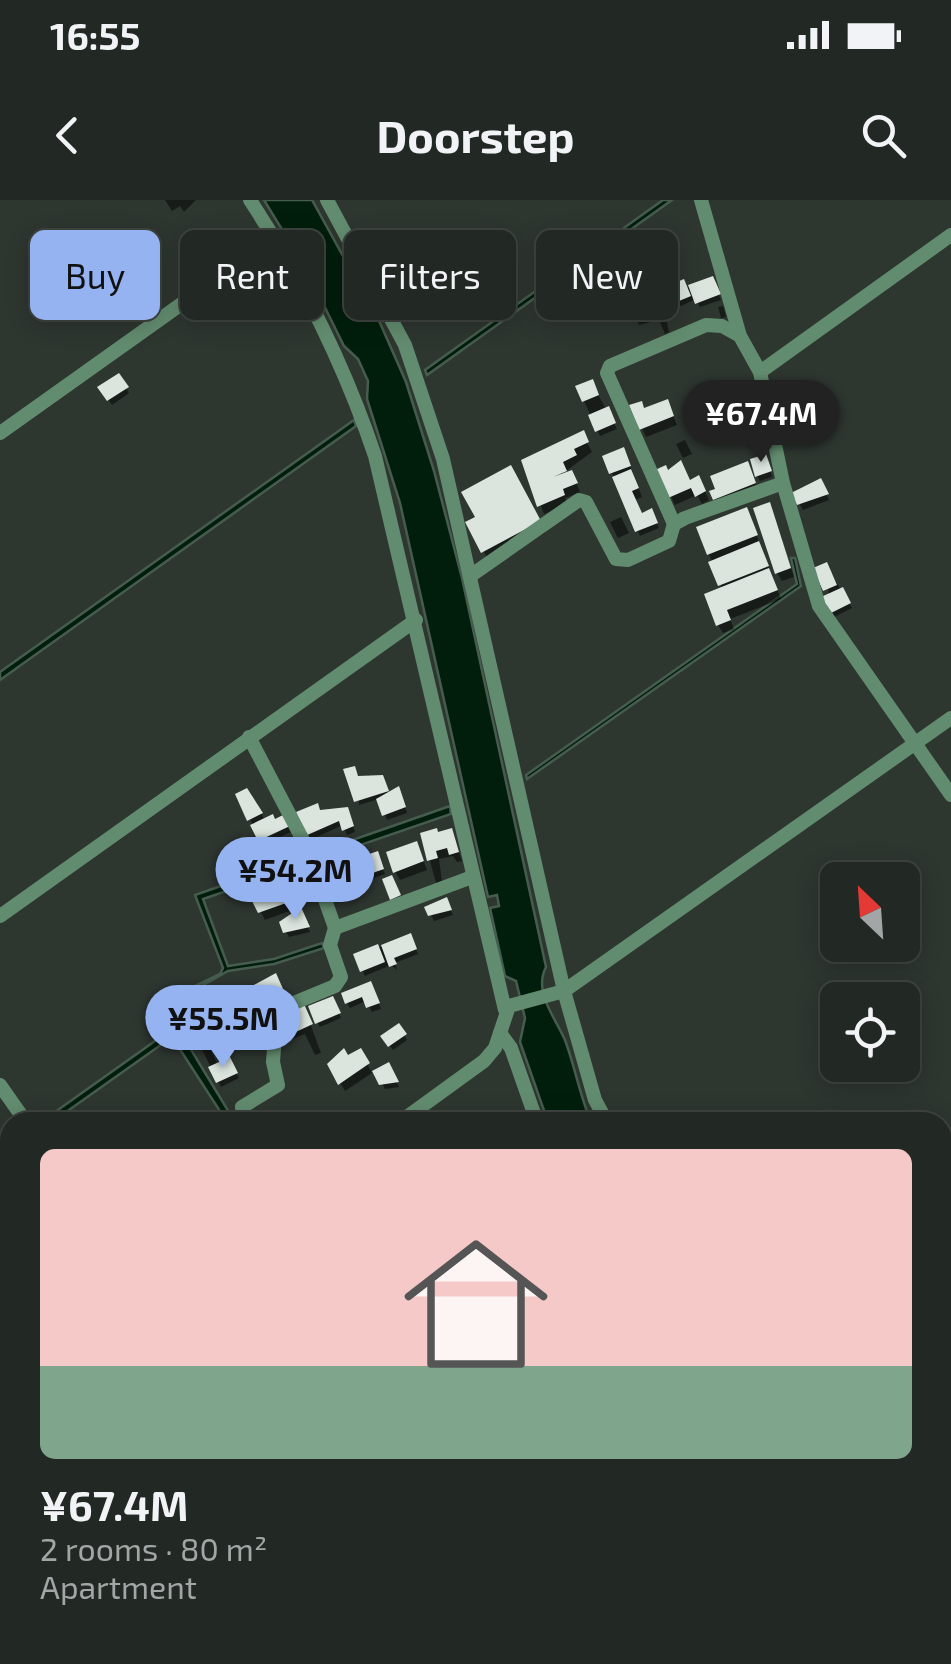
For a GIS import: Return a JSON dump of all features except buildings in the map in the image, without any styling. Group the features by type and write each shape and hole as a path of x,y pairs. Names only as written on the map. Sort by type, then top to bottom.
{"street":[{"path":"250,200 269,230"},
{"path":"328,200 405,346 443,459 473,574 557,993 601,1112"},
{"path":"702,200 740,336 760,372 783,483 818,606 951,795"},
{"path":"760,372 951,235"},
{"path":"0,433 180,305"},
{"path":"320,320 354,394 388,504 472,876 510,1007 484,1060 414,1112"},
{"path":"473,574 583,498 616,559 628,560 668,541 674,524 606,374 610,366 706,325 722,326 740,336"},
{"path":"674,524 783,483"},
{"path":"0,916 416,620"},
{"path":"510,1007 557,993 951,718"},
{"path":"243,1112 242,1107 278,1085 274,1062 277,1010 340,982 330,945 335,928 311,860 249,737"},
{"path":"335,928 472,876"},
{"path":"500,1033 511,1048 533,1112"},
{"path":"0,1085 19,1112"}],"shaded area":[{"path":"264,200 312,200 344,258 344,320 378,320 406,382 462,578 546,967 544,995 565,1040 588,1112 544,1112 520,1042 525,1018 516,981 505,976 490,908 499,906 497,895 488,897 400,503 367,399 368,381 358,359 344,346 324,305 324,230 282,230"},
{"path":"663,200 672,200 630,230 621,230"},
{"path":"536,291 536,297 516,311 516,305"},
{"path":"495,320 504,320 427,375 425,370"},
{"path":"354,420 356,426 0,680 0,672"},
{"path":"791,558 795,558 801,586 527,779 526,775 797,584"},
{"path":"450,806 451,814 203,899 228,966 274,959 322,943 324,948 274,964 228,971 165,1007 229,1112 221,1112 172,1037 66,1112 55,1112 169,1031 158,1004 220,974 223,968 195,895"}]}
